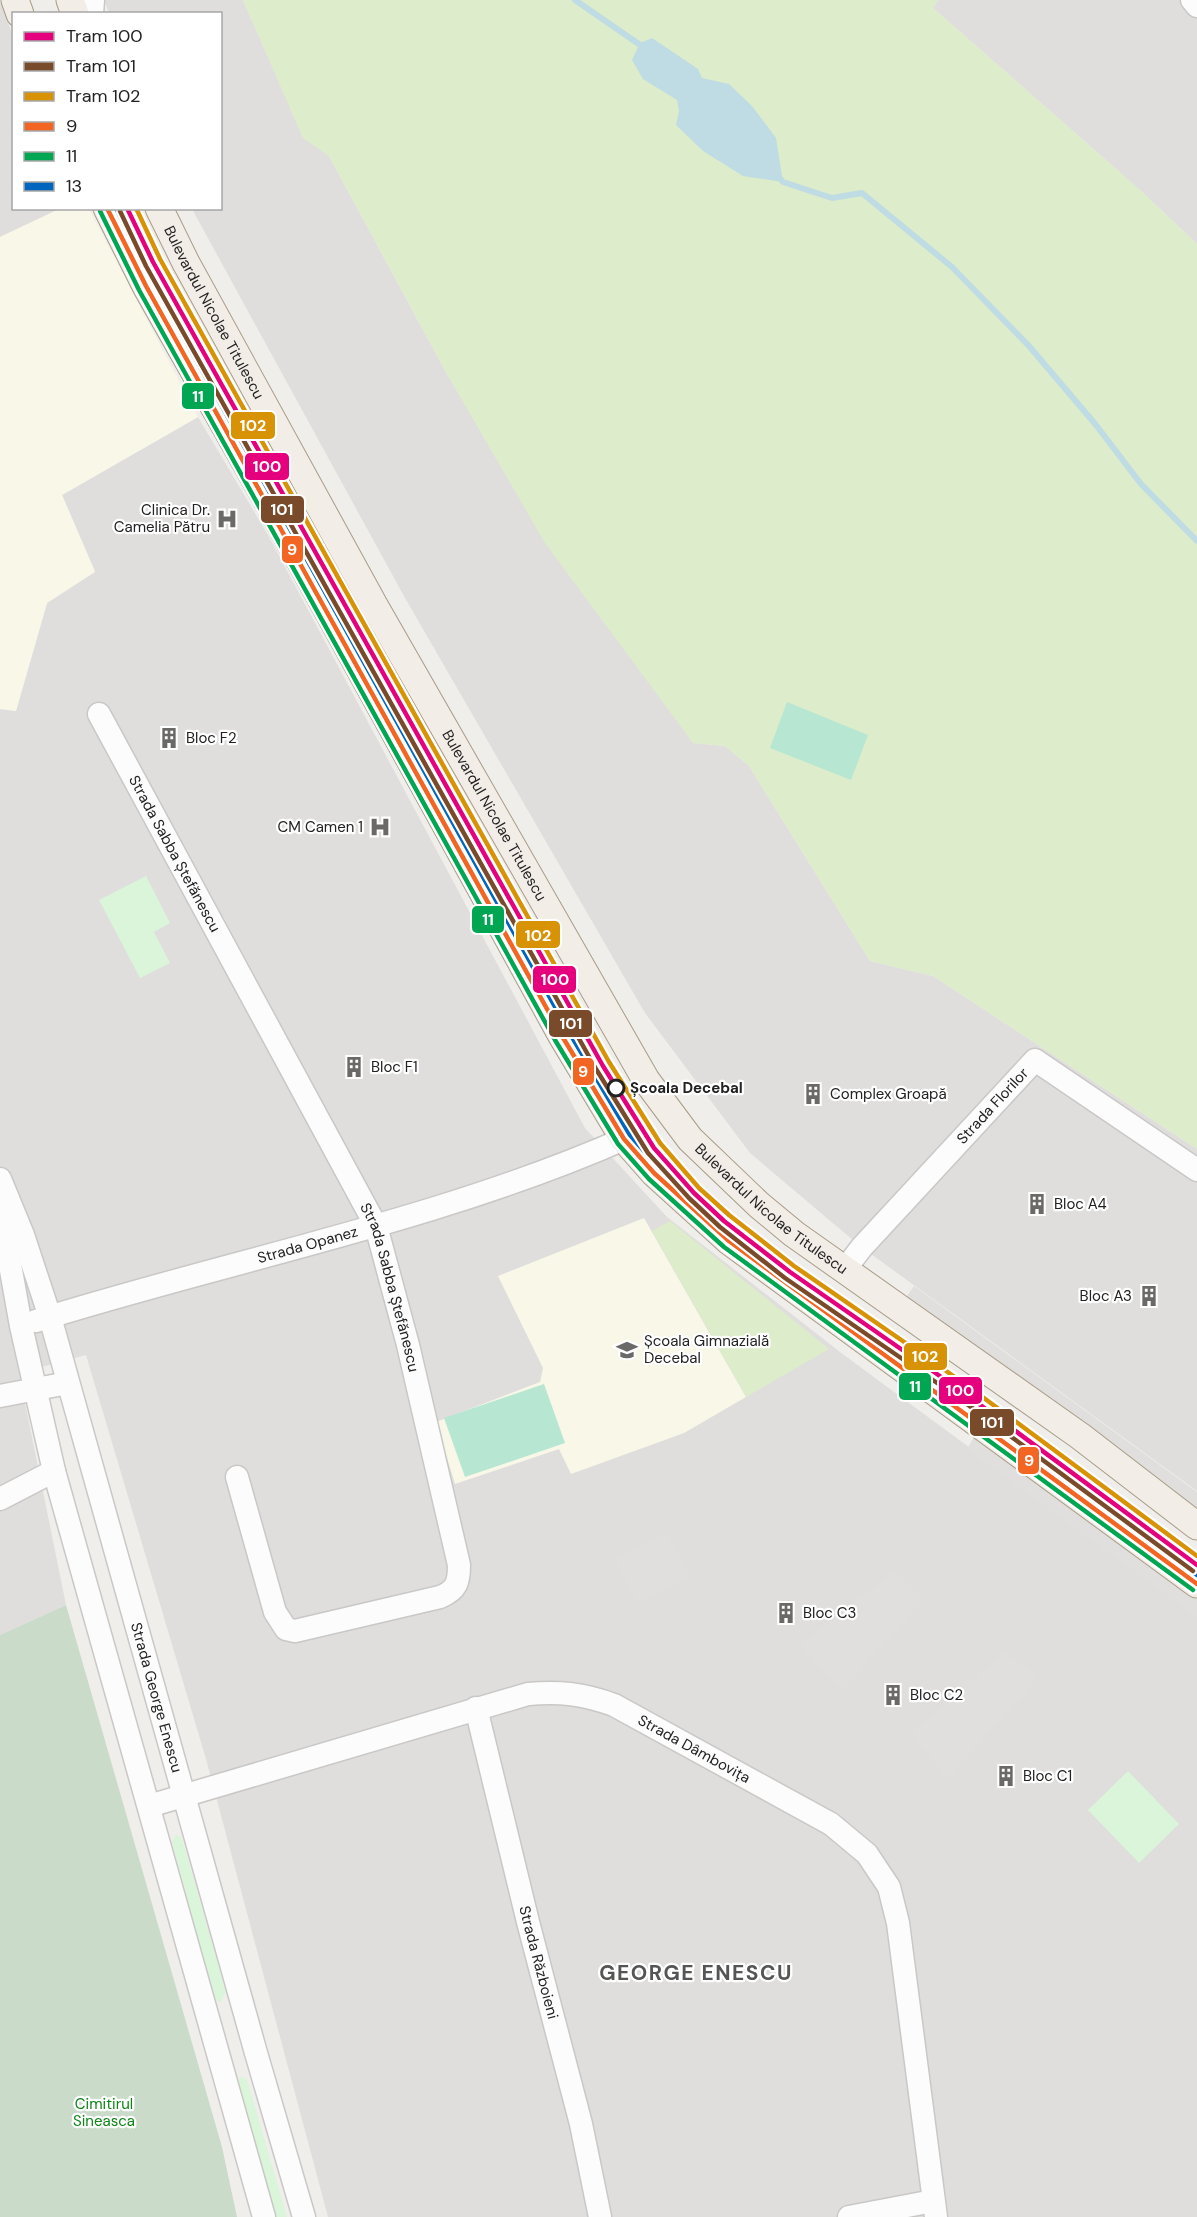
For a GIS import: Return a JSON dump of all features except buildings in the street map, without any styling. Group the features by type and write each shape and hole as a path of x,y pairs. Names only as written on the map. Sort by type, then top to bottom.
{"main road":[{"path":"108,210 146,286 267,500 562,1036 624,1139 654,1173 729,1241 1197,1584"},
{"name":"Bulevardul Nicolae Titulescu","path":"160,210 214,315 387,628 646,1080 690,1139 727,1176 794,1234 1080,1436 1197,1526"}],"street":[{"path":"1192,0 1197,6"},
{"name":"Strada Sabba Ștefănescu","path":"99,714 376,1226 408,1345 459,1565 459,1582 451,1592 440,1597 295,1631 286,1629 275,1612 237,1477"},
{"name":"Strada Florilor","path":"845,1269 1035,1060 1197,1170"},
{"name":"Strada Opanez","path":"21,1326 376,1226 561,1165 624,1139"},
{"name":"Strada George Enescu","path":"0,1179 23,1235 50,1317 304,2217"},
{"path":"0,1209 21,1326 54,1471 264,2217"},
{"path":"0,1396 68,1383"},
{"path":"0,1499 54,1471"},
{"name":"Strada Dâmbovița","path":"149,1806 528,1694 557,1691 585,1695 614,1705 831,1824 867,1854 889,1887 898,1923 935,2209"},
{"name":"Strada Războieni","path":"476,1708 528,1922 578,2113 600,2217"},
{"path":"849,2217 935,2209"}],"shaded area":[{"path":"104,0 243,0 303,137 329,156 448,376 693,743 725,746 749,766 870,961 933,976 1197,1149 1197,1491 860,1246 750,1153 645,1013 405,598 193,210 222,210 222,12 109,12"},
{"path":"938,0 1197,0 1197,244 1141,191 933,8"},
{"path":"0,1 12,33 12,210 59,210 0,237"},
{"path":"57,210 90,210 198,417 62,495 95,572 47,603 16,711 0,709 0,237"},
{"path":"198,417 268,535 585,1128 667,1217 844,1355 1197,1615 1197,2217 328,2217 206,1759 86,1355 19,1373 66,1605 0,1635 0,709 16,711 47,603 95,571 62,495"},
{"name":"Școala Gimnazială Decebal","path":"644,1218 746,1397 684,1433 571,1474 559,1449 455,1484 436,1422 540,1382 543,1368 498,1276"},
{"path":"914,1286 1197,1492 1197,1510 905,1299"},
{"path":"974,1437 1197,1599 1197,1617 967,1449"},
{"path":"667,1532 690,1577 637,1604 615,1559"},
{"path":"895,1571 925,1599 842,1692 799,1644"},
{"path":"1005,1652 1039,1677 948,1778 910,1734"}],"green space":[{"path":"243,0 938,0 933,8 1141,191 1197,244 1197,1149 933,976 870,961 749,766 725,746 693,743 545,543 448,376 329,156 303,138"},
{"path":"787,702 868,735 851,780 770,748"},
{"path":"146,876 170,923 154,932 170,963 140,978 99,900"},
{"path":"670,1221 829,1349 746,1397 652,1231"},
{"path":"544,1384 565,1443 465,1477 444,1418"},
{"name":"Cimitirul Sineasca","path":"66,1605 222,2147 237,2217 0,2217 0,1635"},
{"path":"1128,1771 1179,1824 1139,1863 1088,1810"},
{"path":"176,1834 182,1839 226,1992 220,2003 214,1998 172,1842"},
{"path":"241,2077 247,2079 287,2217 276,2217 238,2081"}],"water":[{"path":"652,38 698,69 702,78 729,84 752,106 776,138 783,182 743,176 703,151 676,125 679,111 677,100 643,79 632,60 640,43"}],"waterway":[{"path":"575,0 646,49"},
{"path":"779,177 783,182 832,198 862,193 952,267 1029,346 1096,425 1141,484 1197,541"}],"tram line":[{"name":"100","path":"128,210 153,262 603,1066 654,1148 694,1193 724,1221 790,1272 960,1390 1197,1565"},
{"name":"102","path":"137,210 160,259 609,1062 660,1143 699,1188 729,1215 794,1266 965,1384 1197,1556"},
{"name":"101","path":"120,211 146,266 596,1069 648,1153 689,1198 720,1227 785,1278 956,1396 1193,1571"}],"transit line":[{"name":"9","path":"108,210 146,286 562,1036 624,1139 654,1173 729,1241 1197,1584"},
{"name":"13","path":"117,210 153,282 569,1032 630,1135 659,1168 734,1235 1197,1575"},
{"name":"11","path":"100,211 139,290 555,1040 618,1144 649,1179 724,1247 1193,1590"}],"place":[{"name":"Clinica Dr. Camelia Pătru","path":"227,519"},
{"name":"Bloc F2","path":"169,738"},
{"name":"CM Camen 1","path":"380,827"},
{"name":"Bloc F1","path":"354,1067"},
{"name":"Școala Decebal","path":"616,1088"},
{"name":"Complex Groapă","path":"813,1094"},
{"name":"Bloc A4","path":"1037,1204"},
{"name":"Bloc A3","path":"1149,1296"},
{"name":"Școala Gimnazială Decebal","path":"627,1350"},
{"name":"Bloc C3","path":"786,1613"},
{"name":"Bloc C2","path":"893,1695"},
{"name":"Bloc C1","path":"1006,1776"}],"district":[{"name":"GEORGE ENESCU","path":"696,1973"}]}
